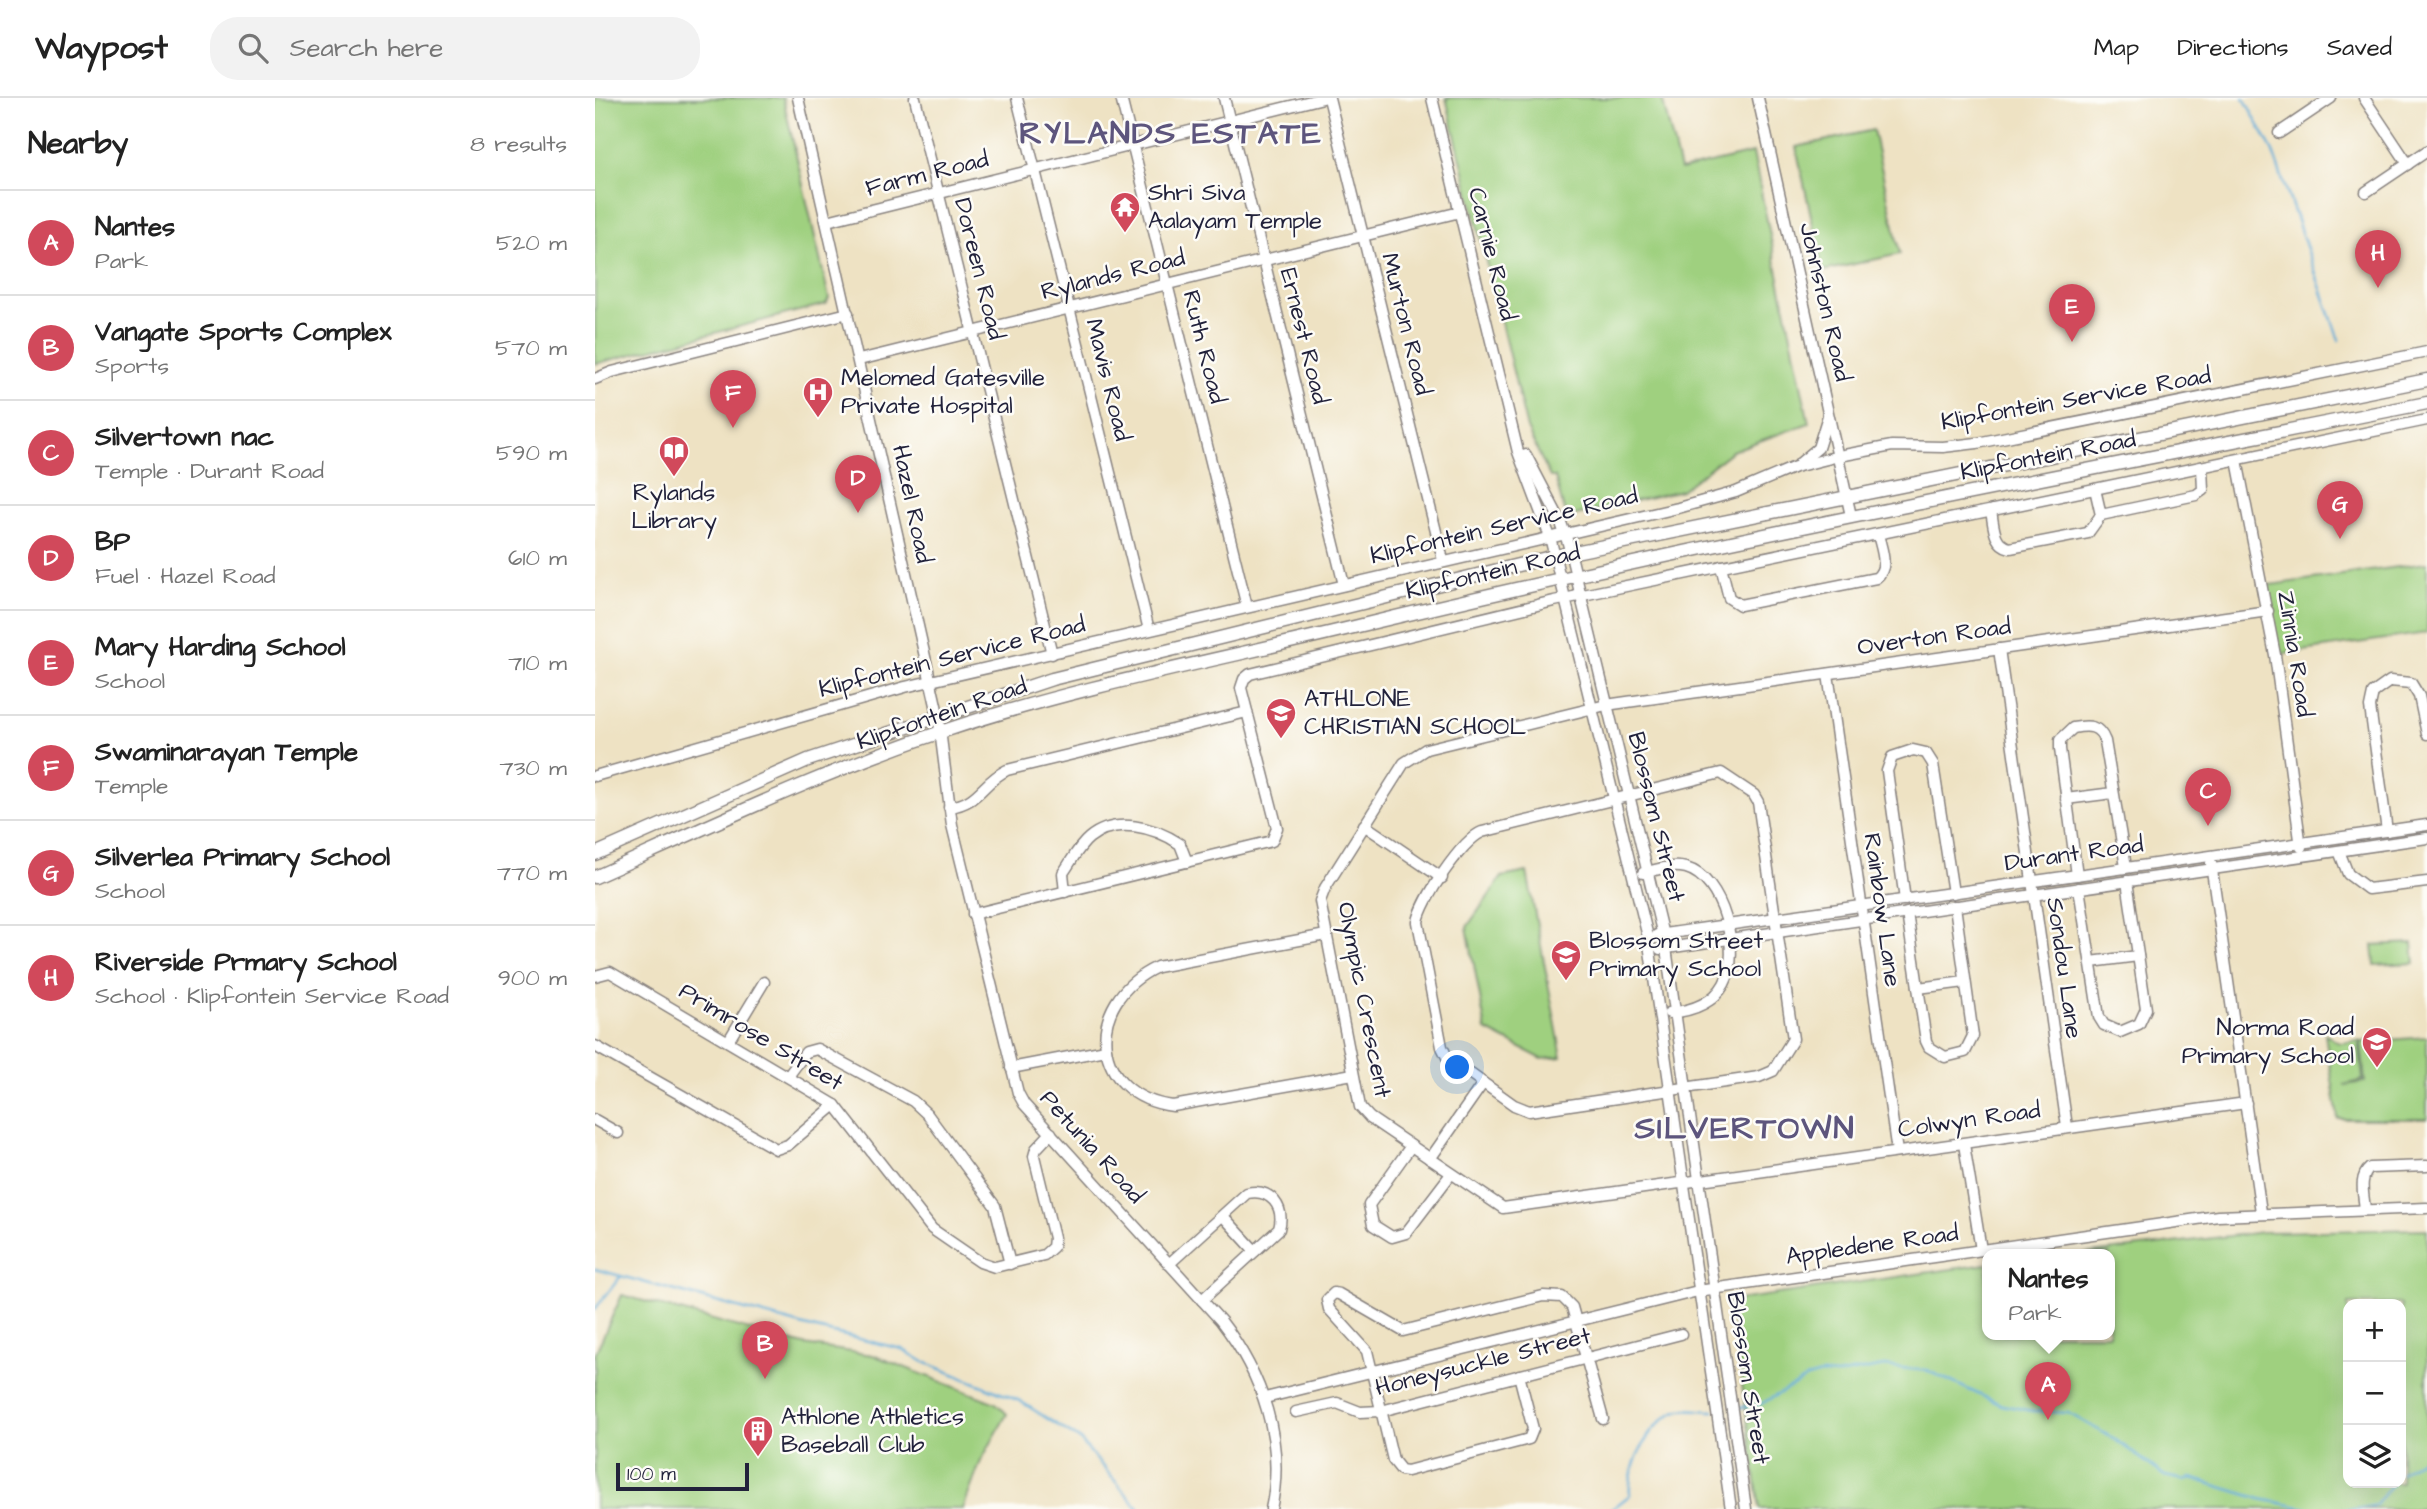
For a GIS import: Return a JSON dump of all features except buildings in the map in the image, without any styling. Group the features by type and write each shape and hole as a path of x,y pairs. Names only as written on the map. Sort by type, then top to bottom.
{"main road":[{"name":"Klipfontein Road","path":"595,854 807,760 938,714 1052,679 1555,556 2427,380"},
{"name":"Klipfontein Road","path":"595,877 801,786 941,732 1048,700 1574,574 1851,516 2427,403"}],"street":[{"name":"Hazel Road","path":"798,98 941,732"},
{"name":"Doreen Road","path":"915,98 1052,654"},
{"name":"Mavis Road","path":"1017,98 1149,631"},
{"name":"Ruth Road","path":"1121,98 1247,607"},
{"name":"Ernest Road","path":"1224,98 1344,585"},
{"name":"Farm Road","path":"827,220 1230,119 1326,98"},
{"name":"Murton Road","path":"1326,98 1443,561"},
{"name":"Carnie Road","path":"1432,98 1518,452 1555,556"},
{"name":"Johnston Road","path":"1758,98 1851,516"},
{"path":"2279,132 2331,98"},
{"path":"2364,98 2408,164"},
{"path":"2366,192 2427,151"},
{"name":"Rylands Road","path":"859,360 1460,212"},
{"path":"595,379 848,313"},
{"name":"Klipfontein Service Road","path":"595,776 864,698 1724,496 1795,467 1839,456 1892,446 1969,444 2427,352"},
{"path":"1795,467 1818,448 1829,412"},
{"name":"Carnie Road","path":"1512,419 1565,533 1570,553"},
{"path":"973,914 1264,846 1276,835 1241,683 1250,674 1579,596 2427,420"},
{"name":"Zinnia Road","path":"2237,460 2267,611 2302,856"},
{"path":"2101,514 2196,495 2203,490 2205,482 2202,467"},
{"path":"1991,511 1997,539 2002,546 2010,548 2088,533 2095,527 2101,514 2095,489"},
{"path":"1721,566 1729,598 1740,605 1876,578 1883,573 1884,564 1878,534"},
{"name":"Blossom Street","path":"1570,553 1666,948 1697,1181 1746,1509"},
{"name":"Blossom Street","path":"1555,556 1648,937 1731,1509"},
{"name":"Overton Road","path":"1591,709 2267,611"},
{"name":"Sondou Lane","path":"1999,649 2030,882 2067,1127"},
{"name":"Rainbow Lane","path":"1828,674 1897,1152"},
{"path":"2387,831 2371,707 2373,692 2390,681 2411,683 2419,696 2427,734"},
{"name":"Olympic Crescent","path":"1591,709 1417,752 1404,763 1364,825 1322,896 1320,908 1353,1074 1364,1113 1503,1208 1684,1182"},
{"path":"949,807 970,802 996,775 1007,769 1247,712"},
{"path":"2077,876 2060,740 2073,727 2087,725 2098,729 2105,741 2126,867"},
{"name":"Petunia Road","path":"941,732 949,807 1011,1068 1024,1104 1202,1300 1243,1352 1265,1398 1274,1451 1271,1509"},
{"path":"1905,900 1887,771 1892,757 1913,750 1926,753 1933,764 1953,892"},
{"path":"1721,773 1754,795 1758,803 1792,1033 1790,1046 1766,1076 1529,1111 1514,1105 1447,1057 1418,922 1442,878 1472,836 1614,800 1721,773"},
{"path":"2066,799 2113,793"},
{"path":"1065,892 1062,873 1087,839 1099,832 1131,825 1145,826 1180,844 1187,862"},
{"path":"1364,825 1442,878"},
{"path":"2422,826 2422,839"},
{"name":"Durant Road","path":"1648,937 2422,826"},
{"name":"Durant Road","path":"1650,951 2422,839"},
{"path":"2339,850 2348,874 2368,889 2427,882"},
{"path":"2210,856 2261,1212"},
{"path":"1634,875 1674,866 1697,873 1714,888 1721,901 1726,926 1729,971 1717,994 1697,1007 1660,1014"},
{"path":"2079,888 2099,1017 2103,1025 2120,1032 2132,1029 2144,1017 2127,881"},
{"path":"1907,913 1926,1041 1929,1047 1945,1057 1960,1055 1971,1044 1955,906"},
{"path":"1326,934 1157,967 1139,976 1117,997 1110,1010 1106,1050 1118,1075 1132,1090 1155,1103 1173,1106 1353,1074"},
{"path":"2091,962 2138,956"},
{"name":"Primrose Street","path":"595,976 610,971 789,1075 835,1105 932,1229 988,1266 1010,1265 1044,1255 1053,1247 1054,1238 1034,1156 1036,1149 1051,1133"},
{"path":"729,1040 764,982"},
{"path":"1918,988 1965,982"},
{"path":"595,1046 776,1149 788,1145 835,1105"},
{"path":"789,1075 806,1052 817,1049 919,1106 995,1206 1010,1265"},
{"path":"1011,1068 1106,1050"},
{"path":"1430,1159 1483,1083"},
{"name":"Colwyn Road","path":"1684,1182 2246,1103"},
{"path":"595,1120 618,1133"},
{"path":"1963,1144 1981,1250"},
{"path":"1411,1146 1369,1205 1373,1225 1392,1237 1406,1233 1451,1174"},
{"path":"2365,1210 2363,1181 2370,1168 2427,1166"},
{"path":"1169,1264 1248,1194 1257,1191 1269,1195 1279,1206 1282,1217 1279,1229 1202,1300"},
{"name":"Appledene Road","path":"1988,1249 2261,1212 2427,1209"},
{"path":"1223,1216 1255,1251"},
{"name":"Appledene Road","path":"1265,1398 1698,1291 1981,1250"},
{"path":"1519,1375 1533,1429 1525,1442 1401,1470 1393,1460 1364,1347 1327,1304 1327,1300 1334,1293 1403,1331 1553,1295 1568,1301 1577,1322 1603,1419"},
{"name":"Honeysuckle Street","path":"1296,1412 1338,1403 1360,1412 1381,1410 1681,1334"},
{"path":"1726,1485 1742,1482"}],"green space":[{"path":"595,98 783,98 829,298 826,304 595,364"},
{"path":"1446,98 1662,98 1680,170 1753,153 1809,423 1732,451 1681,490 1572,516 1564,510 1555,477 1550,477 1527,429"},
{"path":"1873,130 1900,254 1823,271 1796,147"},
{"path":"2427,563 2427,633 2275,655 2263,586"},
{"path":"1527,872 1562,1057 1542,1059 1486,1030 1467,927 1502,877"},
{"path":"2413,943 2415,963 2375,965 2373,945"},
{"path":"2325,1034 2339,1043 2359,1041 2363,1080 2344,1085 2365,1082 2361,1042 2427,1037 2427,1119 2338,1119"},
{"path":"2427,1229 2427,1509 1760,1509 1730,1301 1982,1265 1982,1340 2115,1340 2115,1250 2263,1232"},
{"path":"622,1295 804,1345 873,1355 996,1403 1007,1414 981,1461 963,1509 595,1509 595,1354"}],"waterway":[{"path":"2244,98 2273,152 2339,340"},
{"path":"595,1269 812,1328 902,1349 922,1361 1020,1401 1079,1439 1139,1509"},
{"path":"595,1309 621,1276"},
{"path":"1734,1409 1761,1404 1807,1378 1821,1374 1837,1375 1884,1366 1928,1371 2002,1405 2033,1411 2068,1413 2113,1438 2165,1476 2183,1480 2191,1478 2261,1499 2309,1509 2357,1509 2376,1505 2389,1488"},
{"path":"1612,1509 1630,1495 1632,1471 1637,1457 1660,1423 1681,1410 1714,1411"},
{"path":"2406,1470 2427,1455"}],"place":[{"name":"Shri Siva Aalayam Temple","path":"1125,234"},
{"name":"Riverside Prmary School","path":"2378,288"},
{"name":"Mary Harding School","path":"2072,342"},
{"name":"Melomed Gatesville Private Hospital","path":"818,419"},
{"name":"Swaminarayan Temple","path":"733,428"},
{"name":"Rylands Library","path":"674,478"},
{"name":"BP","path":"858,513"},
{"name":"Silverlea Primary School","path":"2340,539"},
{"name":"ATHLONE CHRISTIAN SCHOOL","path":"1281,740"},
{"name":"Silvertown nac","path":"2208,826"},
{"name":"Blossom Street Primary School","path":"1566,982"},
{"name":"Norma Road Primary School","path":"2377,1069"},
{"name":"Vangate Sports Complex","path":"765,1379"},
{"name":"Nantes","path":"2048,1420"},
{"name":"Athlone Athletics Baseball Club","path":"758,1458"}],"district":[{"name":"RYLANDS ESTATE","path":"1171,133"},
{"name":"SILVERTOWN","path":"1745,1128"}]}
